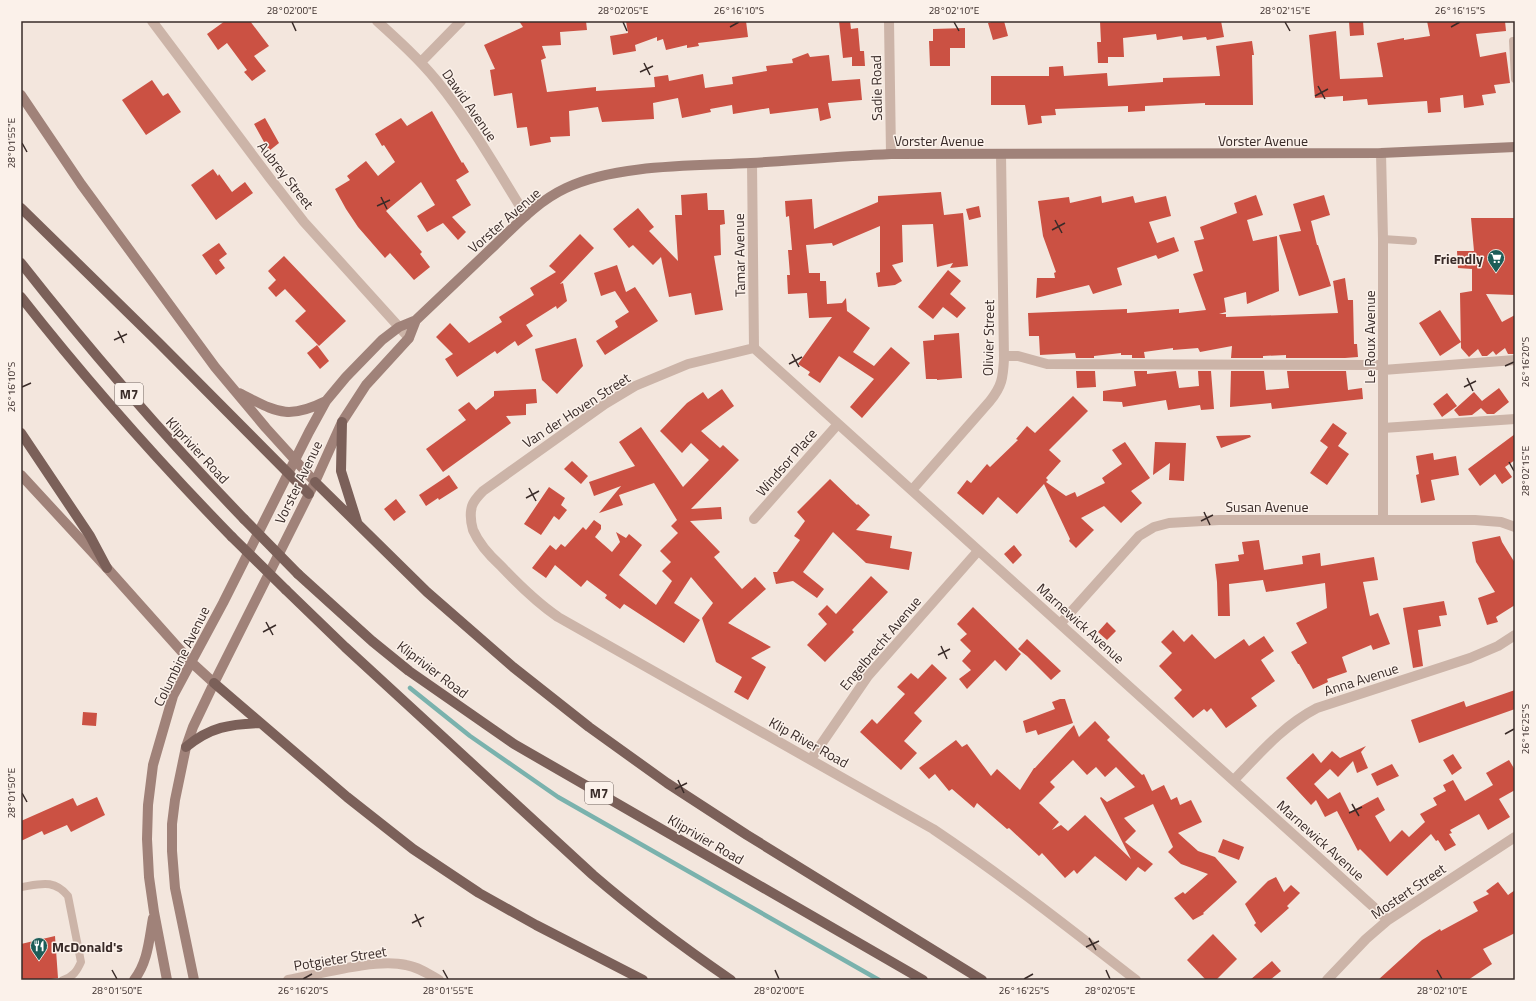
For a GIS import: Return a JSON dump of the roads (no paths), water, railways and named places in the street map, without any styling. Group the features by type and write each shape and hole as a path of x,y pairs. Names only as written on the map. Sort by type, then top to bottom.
{"main road":[{"path":"21,95 132,256 215,367 315,482 426,592 513,667 589,727 667,783 982,980"},
{"name":"Vorster Avenue","path":"255,540 326,401 368,353 399,327 416,320 526,216 549,198 566,188 588,180 603,176 652,169 890,154 1381,153 1515,147"},
{"path":"21,208 159,343 309,494"},
{"name":"Kliprivier Road","path":"21,263 64,318 136,403 193,467 298,574 372,641 409,671 514,744 924,980"},
{"name":"M7","path":"21,297 74,363 176,479 232,537 345,647 593,875 622,900 677,942 731,980"},
{"name":"Vorster Avenue","path":"214,683 315,482 342,422 366,385 409,338 416,320"},
{"path":"235,391 268,408 280,412 300,412 313,408 326,401"},
{"path":"342,422 341,471 357,524"},
{"path":"21,433 53,483 90,536 107,568"},
{"path":"21,475 191,662 260,724 347,797 413,849 479,893 536,925 643,980"},
{"name":"Columbine Avenue","path":"168,980 154,912 149,877 147,839 148,805 153,766 163,726 173,696 255,540"},
{"path":"194,980 175,888 172,851 172,824 175,800 186,747 193,727 214,683"},
{"path":"186,747 194,740 217,728 230,725 260,724"},
{"path":"134,980 140,973 146,958 154,912"}],"street":[{"name":"Aubrey Street","path":"152,21 304,222 409,338"},
{"name":"Dawid Avenue","path":"377,21 421,62 437,81 462,114 526,216"},
{"path":"421,62 461,21"},
{"name":"Sadie Road","path":"889,21 890,154"},
{"name":"Le Roux Avenue","path":"1381,153 1383,239 1383,520"},
{"name":"Olivier Street","path":"912,490 995,394 1003,378 1001,154"},
{"name":"Tamar Avenue","path":"752,163 754,348"},
{"name":"Marnewick Avenue","path":"754,348 978,551 1061,623 1388,920"},
{"name":"Van der Hoven Street","path":"472,528 472,505 483,491 496,480 606,404 635,386 688,364 754,348"},
{"path":"1004,356 1018,356 1047,364 1383,368 1515,360"},
{"path":"1383,428 1515,419"},
{"name":"Windsor Place","path":"754,520 838,424"},
{"name":"Susan Avenue","path":"1061,623 1139,536 1161,524 1219,520 1489,520 1515,526"},
{"name":"Klip River Road","path":"472,528 481,545 520,587 541,606 933,829 955,843 1039,905 1136,980"},
{"name":"Engelbrecht Avenue","path":"811,759 868,676 978,551"},
{"name":"Anna Avenue","path":"1234,780 1266,747 1302,716 1317,708 1481,654 1498,646 1515,635"},
{"name":"Mostert Street","path":"1327,980 1366,939 1388,920 1515,837"},
{"name":"Potgieter Street","path":"288,980 358,967 395,964 415,967 439,980"}],"lane":[{"path":"1512,41 1515,79"},
{"path":"1383,239 1413,240"},
{"path":"21,888 52,884 62,889 68,896 81,962 76,972 70,978 63,980"}],"waterway":[{"path":"410,688 470,736 558,797 879,980"}],"place":[{"name":"Friendly","path":"1496,273"},
{"name":"McDonald's","path":"39,961"}]}
